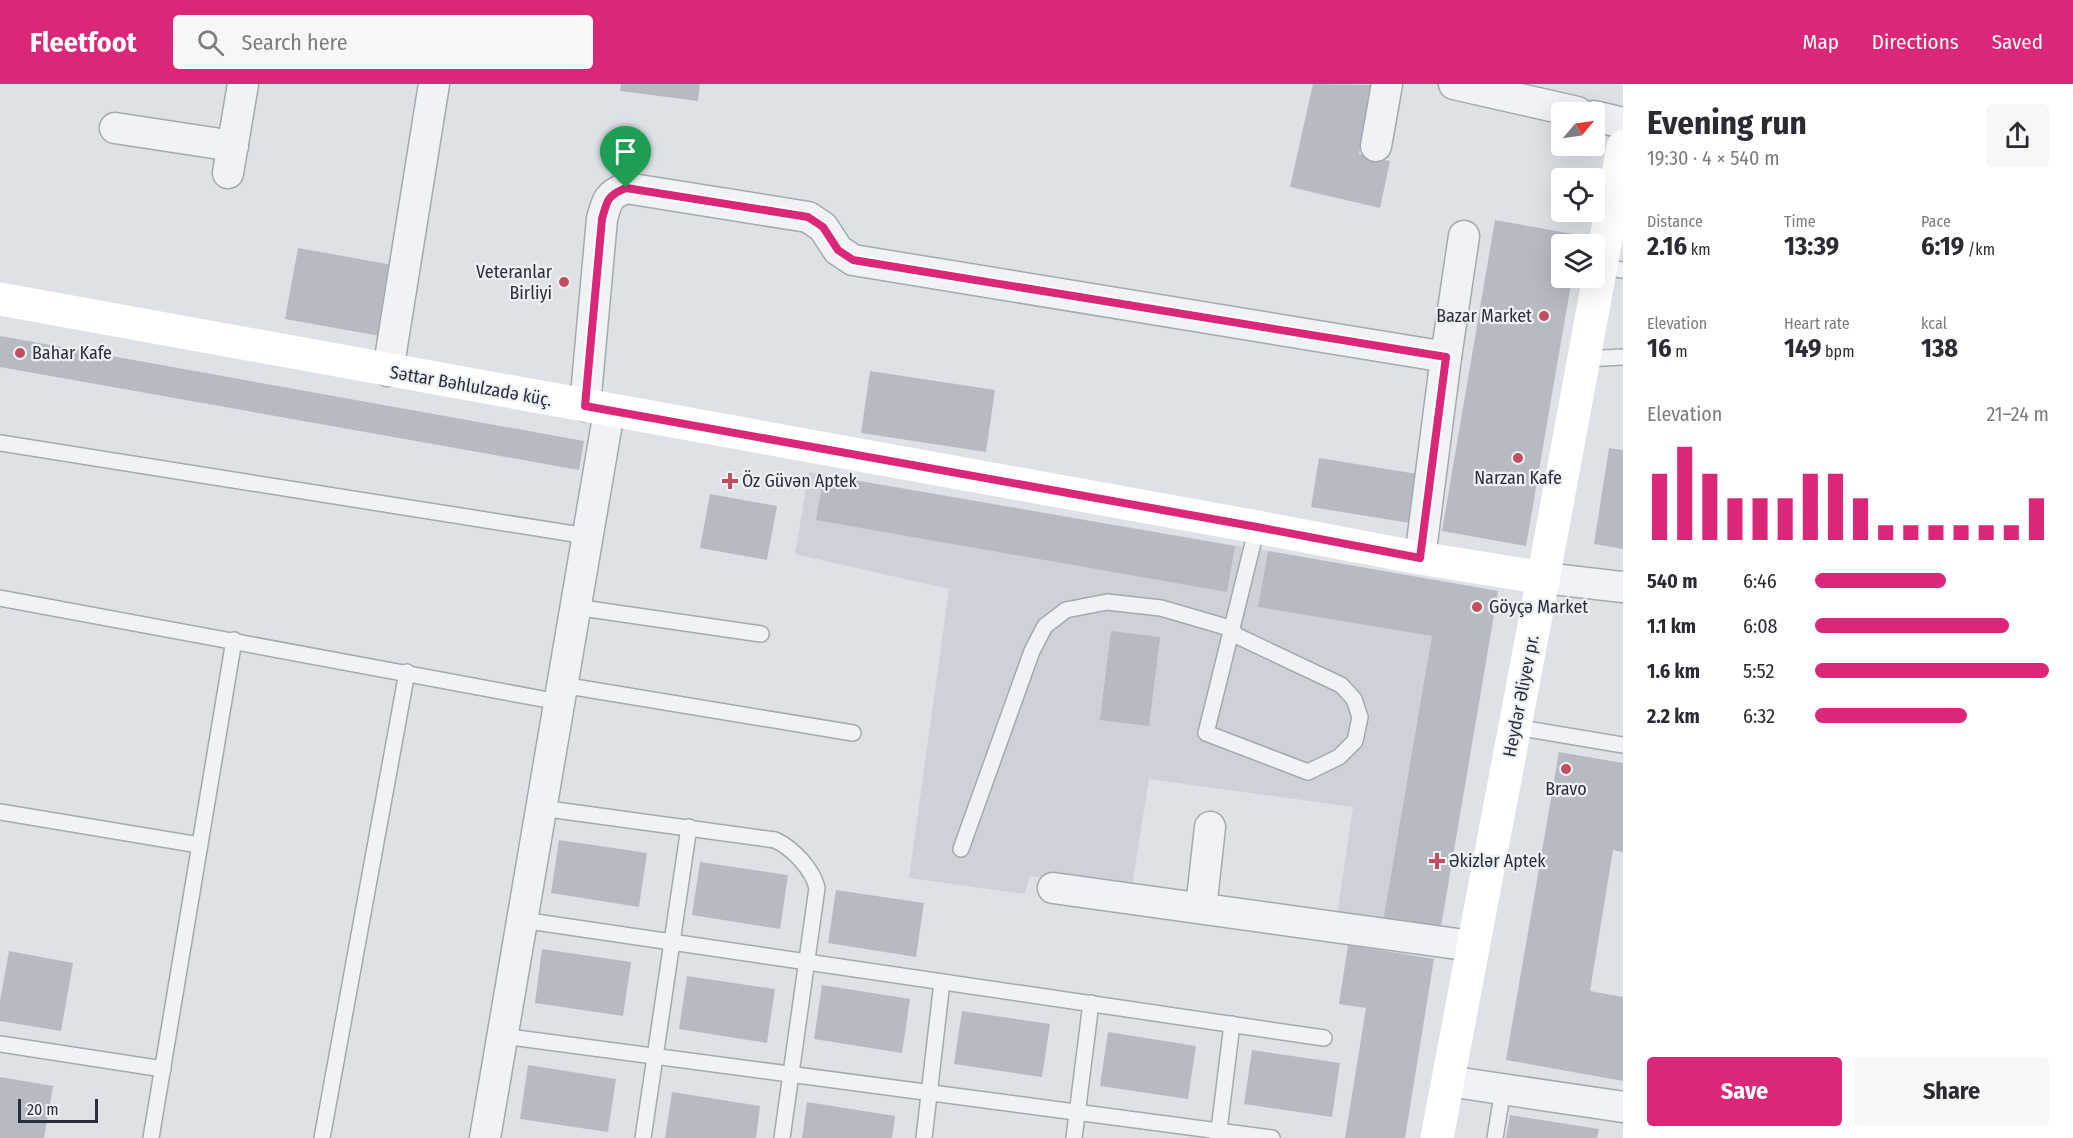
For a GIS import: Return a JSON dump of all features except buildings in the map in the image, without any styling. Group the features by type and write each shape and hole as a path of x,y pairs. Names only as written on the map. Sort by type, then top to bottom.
{"street":[{"path":"115,128 231,159 243,84"},
{"path":"388,371 434,84"},
{"path":"1376,146 1388,84"},
{"path":"1454,84 1551,106"},
{"path":"1605,119 1623,123"},
{"name":"Heydər Əliyev pr.","path":"1437,1138 1586,359 1612,268 1623,147"},
{"path":"485,1138 587,536 597,409 602,219 606,203 612,194 626,188 808,217 823,227 838,250 853,260 1446,357"},
{"path":"1420,558 1464,236"},
{"name":"Səttar Bəhlulzadə küç.","path":"0,299 1420,558 1544,578"},
{"path":"1544,578 1623,587"},
{"path":"1201,908 1210,827"},
{"path":"1053,888 1472,946"},
{"path":"1448,1081 1623,1107"}],"lane":[{"path":"1586,359 1623,357"},
{"path":"0,442 587,536"},
{"path":"960,849 1032,651 1045,626 1066,610 1107,602 1161,608 1232,631 1341,685 1354,699 1359,717 1355,741 1339,757 1308,772 1206,733 1232,631 1257,527"},
{"path":"0,598 407,672 853,734"},
{"path":"575,607 760,634"},
{"path":"151,1138 234,640"},
{"path":"322,1138 407,672"},
{"path":"1515,727 1623,745"},
{"path":"541,808 775,840 785,844 815,878 817,888 782,1138"},
{"path":"0,812 199,845"},
{"path":"643,1138 689,827"},
{"path":"522,920 1324,1038"},
{"path":"924,1138 942,982"},
{"path":"1074,1138 1091,1004"},
{"path":"1218,1134 1232,1024"},
{"path":"502,1036 1078,1112 1218,1134 1272,1138"},
{"path":"0,1044 163,1069"},
{"path":"1495,1138 1503,1089"}],"shaded area":[{"path":"809,472 1498,591 1440,932 1337,915 1353,807 1149,779 1132,886 1029,876 1025,894 909,878 949,589 795,554"}],"place":[{"name":"Veteranlar Birliyi","path":"564,282"},
{"name":"Bazar Market","path":"1544,316"},
{"name":"Bahar Kafe","path":"20,353"},
{"name":"Narzan Kafe","path":"1518,458"},
{"name":"Öz Güvən Aptek","path":"730,481"},
{"name":"Göyçə Market","path":"1477,607"},
{"name":"Bravo","path":"1566,769"},
{"name":"Əkizlər Aptek","path":"1437,861"}],"route":[{"path":"626,188 808,217 823,227 838,250 853,260 1446,357 1420,558 585,406 602,219 606,203 612,194 626,188"}]}
